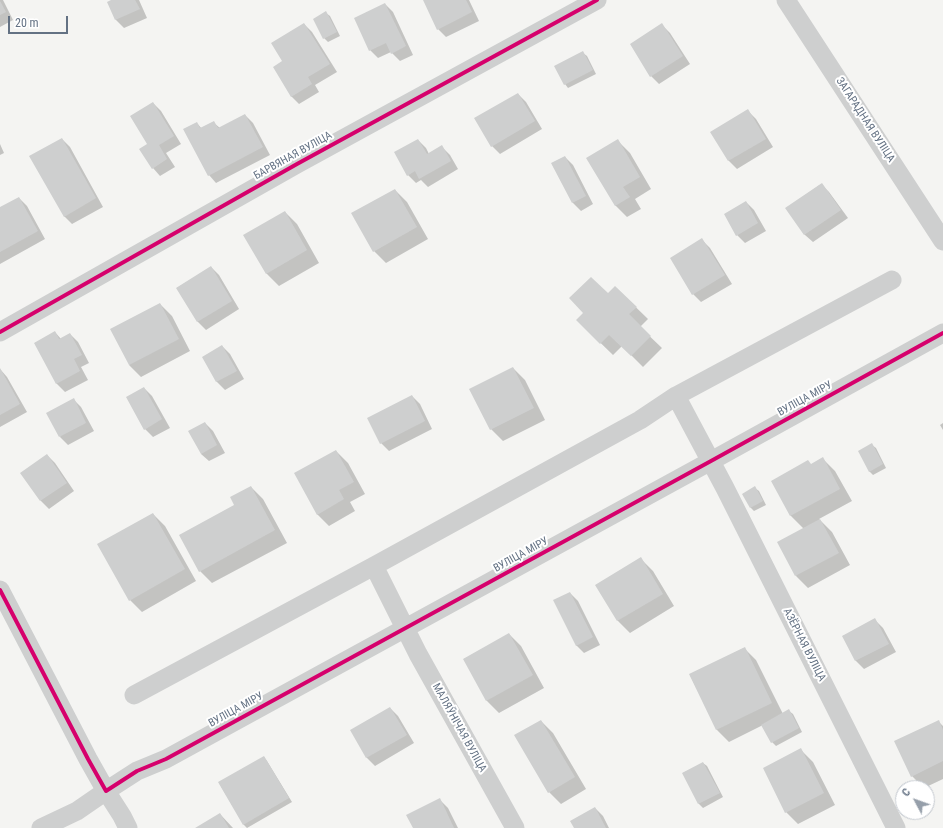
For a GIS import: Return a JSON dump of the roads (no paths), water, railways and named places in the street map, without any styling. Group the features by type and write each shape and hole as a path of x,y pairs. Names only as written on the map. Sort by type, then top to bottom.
{"street":[{"name":"БАРВЯНАЯ ВУЛІЦА","path":"0,332 298,164 597,0"},
{"name":"ЗАГАРАДНАЯ ВУЛІЦА","path":"786,0 943,241"},
{"path":"134,695 374,566 640,420 676,396 892,280"},
{"name":"ВУЛІЦА МІРУ","path":"40,828 77,812 137,771 166,759 943,333"},
{"name":"АЗЁРНАЯ ВУЛІЦА","path":"676,396 711,461 896,828"},
{"name":"МАЛЯЎНІЧАЯ ВУЛІЦА","path":"374,566 406,627 418,654 515,828"},
{"path":"0,590 84,752 128,828"}]}
